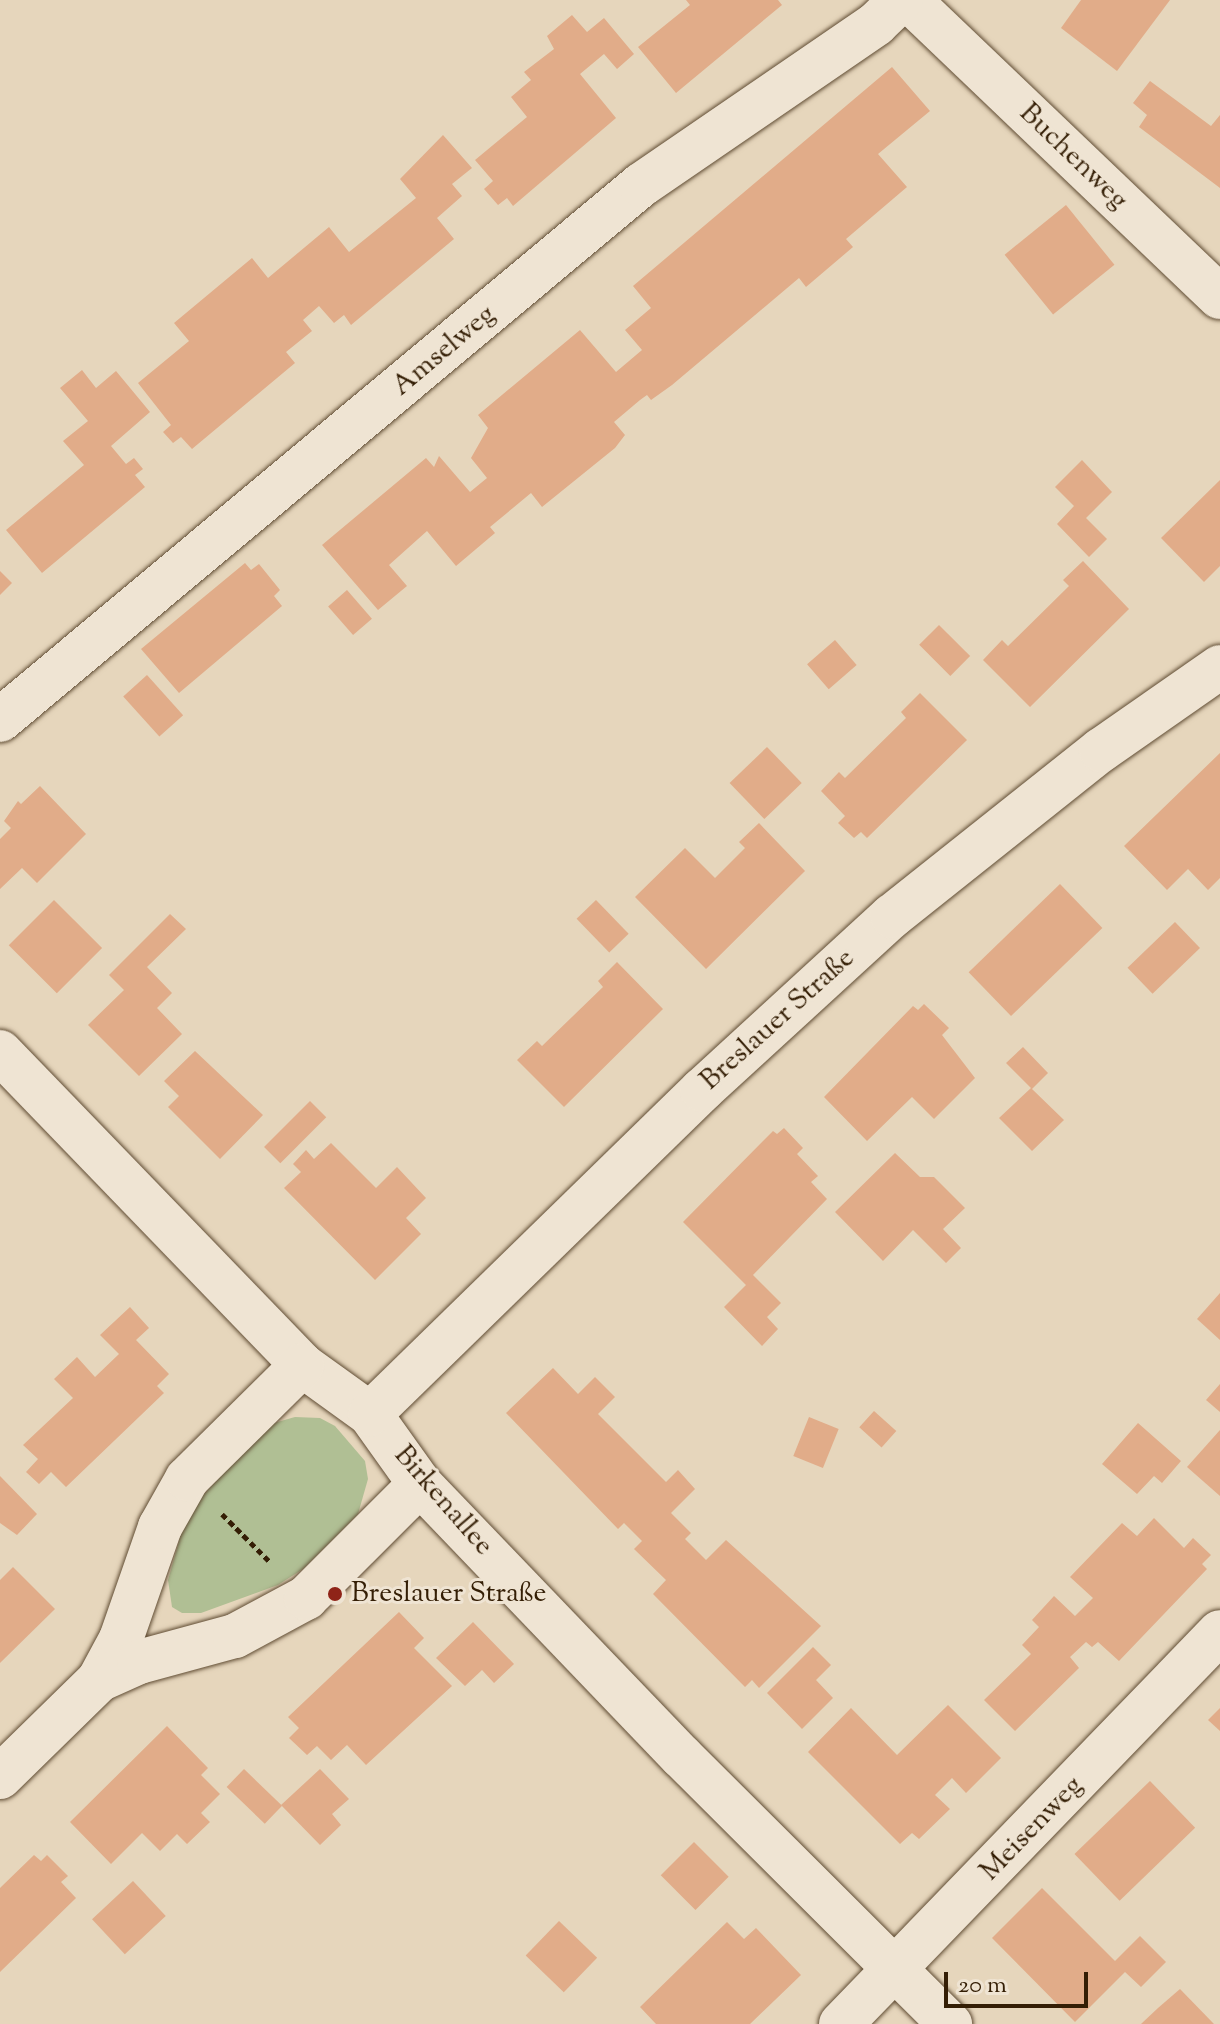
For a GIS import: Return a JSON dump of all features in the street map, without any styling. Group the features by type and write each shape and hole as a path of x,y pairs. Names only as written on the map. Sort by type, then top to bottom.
{"street":[{"name":"Buchenweg","path":"920,4 1220,297"},
{"name":"Amselweg","path":"0,720 641,185 876,24 920,4"},
{"name":"Breslauer Straße","path":"370,1414 702,1090 892,916 1101,750 1220,667"},
{"name":"Birkenallee","path":"0,1052 302,1365 370,1414 420,1484 896,1973 950,2024"},
{"path":"0,1777 99,1680 121,1639 160,1527 187,1479 302,1365"},
{"path":"99,1680 139,1662 235,1636 306,1598 420,1484"},
{"name":"Meisenweg","path":"841,2024 896,1973 1220,1632"}],"path":[{"path":"187,1479 306,1598"}],"green space":[{"path":"295,1417 320,1418 335,1426 365,1461 368,1479 358,1514 303,1569 278,1585 201,1613 182,1613 172,1607 168,1580 187,1513 267,1425"}],"building":[{"path":"686,0 778,0 782,5 676,93 638,47 690,5"},
{"path":"1081,0 1170,0 1117,71 1061,28"},
{"path":"572,15 587,32 604,18 634,54 617,69 604,54 580,74 616,118 513,206 507,198 498,205 484,189 493,181 475,160 527,117 511,97 531,80 524,72 554,49 547,36"},
{"path":"892,67 930,111 878,154 907,187 846,239 853,247 806,287 799,278 672,385 651,400 647,395 640,400 614,422 625,435 615,448 542,507 531,493 490,527 495,533 456,566 427,531 389,565 407,586 378,610 322,545 426,458 434,467 439,456 470,492 487,478 471,458 488,428 478,415 580,330 616,372 642,350 625,330 651,308 633,286"},
{"path":"1150,81 1211,126 1220,115 1220,188 1139,127 1147,115 1133,103"},
{"path":"443,135 472,168 452,184 462,196 437,218 454,239 351,325 344,315 334,323 319,306 303,320 312,331 286,352 295,363 192,449 181,437 173,443 163,432 171,425 138,383 189,341 174,323 252,258 268,278 329,227 349,252 416,198 400,179"},
{"path":"1066,205 1114,265 1053,315 1005,255"},
{"path":"82,370 96,388 116,371 150,412 111,446 126,464 134,458 143,469 135,475 145,487 42,573 6,530 84,465 63,441 88,421 60,388"},
{"path":"1082,460 1112,492 1086,518 1107,539 1089,557 1057,524 1074,506 1055,487"},
{"path":"1220,480 1220,566 1204,582 1161,538"},
{"path":"1083,561 1129,609 1030,707 983,660 1002,640 1008,646 1069,586 1063,580"},
{"path":"245,563 251,570 259,564 280,590 274,596 282,606 179,693 141,649"},
{"path":"0,571 12,583 0,595"},
{"path":"347,590 372,619 353,635 328,606"},
{"path":"939,625 970,656 950,676 919,645"},
{"path":"835,640 857,665 829,689 807,664"},
{"path":"147,675 183,715 159,737 123,696"},
{"path":"920,693 967,740 867,838 861,832 854,838 838,823 845,816 821,791 839,772 845,778 906,718 901,712"},
{"path":"767,747 802,783 764,819 730,783"},
{"path":"1220,753 1220,878 1208,890 1188,869 1167,890 1124,846"},
{"path":"40,786 86,834 37,883 22,868 0,889 0,839 11,828 4,821 18,801 21,804"},
{"path":"759,823 805,871 706,969 635,897 685,848 715,878 745,848 739,842"},
{"path":"1060,884 1102,928 1011,1016 969,972"},
{"path":"54,900 102,948 57,993 9,945"},
{"path":"596,900 629,934 609,953 577,919"},
{"path":"170,914 186,929 147,967 172,993 157,1008 182,1034 139,1076 88,1025 124,990 109,975"},
{"path":"1175,922 1200,948 1153,994 1128,968"},
{"path":"617,962 663,1009 564,1107 517,1060 537,1041 542,1046 603,987 598,981"},
{"path":"924,1004 949,1028 942,1035 975,1078 934,1119 912,1097 867,1141 824,1097 913,1006 918,1010"},
{"path":"1023,1047 1048,1073 1032,1089 1064,1120 1032,1151 999,1118 1031,1088 1006,1063"},
{"path":"195,1051 263,1115 220,1159 168,1107 179,1096 164,1081"},
{"path":"310,1101 326,1117 280,1163 264,1147"},
{"path":"784,1128 803,1148 797,1154 818,1176 811,1182 827,1199 753,1275 781,1303 767,1317 778,1329 762,1346 724,1307 746,1285 683,1222 773,1131 777,1134"},
{"path":"331,1143 376,1188 397,1167 426,1198 406,1218 421,1234 375,1280 284,1188 301,1172 293,1164 306,1150 314,1159"},
{"path":"895,1153 920,1177 934,1177 965,1208 943,1229 961,1248 946,1263 913,1230 883,1261 835,1212"},
{"path":"1220,1293 1220,1340 1197,1319"},
{"path":"130,1307 149,1328 136,1340 169,1374 157,1386 164,1393 66,1487 51,1472 39,1484 26,1472 38,1459 23,1445 73,1398 54,1379 77,1357 95,1377 119,1354 100,1335"},
{"path":"553,1368 578,1394 595,1377 615,1397 598,1414 666,1482 678,1470 695,1489 671,1513 691,1533 685,1539 706,1560 726,1540 821,1626 759,1688 752,1680 745,1687 653,1594 666,1580 634,1549 642,1541 624,1523 618,1529 506,1413"},
{"path":"1220,1384 1220,1412 1206,1400"},
{"path":"874,1411 896,1431 882,1447 859,1427"},
{"path":"809,1417 839,1429 823,1468 793,1456"},
{"path":"1138,1423 1181,1461 1162,1483 1154,1476 1137,1494 1102,1464"},
{"path":"1220,1430 1220,1496 1187,1467"},
{"path":"0,1476 37,1514 17,1535 0,1523"},
{"path":"1154,1518 1184,1548 1193,1538 1211,1555 1202,1564 1207,1569 1119,1661 1098,1642 1092,1647 1086,1642 1070,1657 1079,1668 1015,1731 984,1700 1031,1654 1022,1645 1039,1627 1032,1620 1054,1596 1075,1616 1093,1598 1070,1577 1122,1523 1137,1536"},
{"path":"13,1567 55,1609 0,1663 0,1580"},
{"path":"399,1612 424,1638 414,1648 452,1686 366,1765 347,1745 331,1760 317,1746 307,1755 289,1738 299,1728 288,1717"},
{"path":"473,1622 514,1664 494,1683 482,1670 465,1686 436,1658"},
{"path":"813,1647 831,1665 816,1680 833,1698 802,1729 767,1693"},
{"path":"948,1705 1001,1758 966,1793 952,1778 935,1795 950,1809 919,1839 912,1833 900,1844 808,1752 851,1708 897,1755"},
{"path":"1220,1708 1220,1731 1208,1720"},
{"path":"167,1726 208,1768 201,1775 220,1794 201,1813 210,1822 187,1844 177,1834 160,1851 142,1833 111,1864 70,1822"},
{"path":"244,1769 282,1806 265,1824 227,1787"},
{"path":"320,1769 349,1799 332,1814 341,1825 320,1845 281,1805"},
{"path":"1150,1781 1195,1828 1120,1901 1074,1854"},
{"path":"694,1842 729,1877 695,1910 661,1875"},
{"path":"34,1855 41,1861 47,1855 68,1876 61,1882 76,1898 0,1972 0,1888"},
{"path":"133,1881 166,1916 125,1954 92,1919"},
{"path":"1042,1888 1115,1961 1140,1936 1166,1962 1141,1987 1125,1972 1075,2022 992,1938"},
{"path":"559,1921 597,1958 564,1992 526,1956"},
{"path":"727,1922 744,1939 756,1928 801,1975 750,2024 656,2024 640,2007"},
{"path":"1180,1989 1214,2024 1141,2024 1158,2008"}],"place":[{"name":"Breslauer Straße","path":"335,1594"}]}
